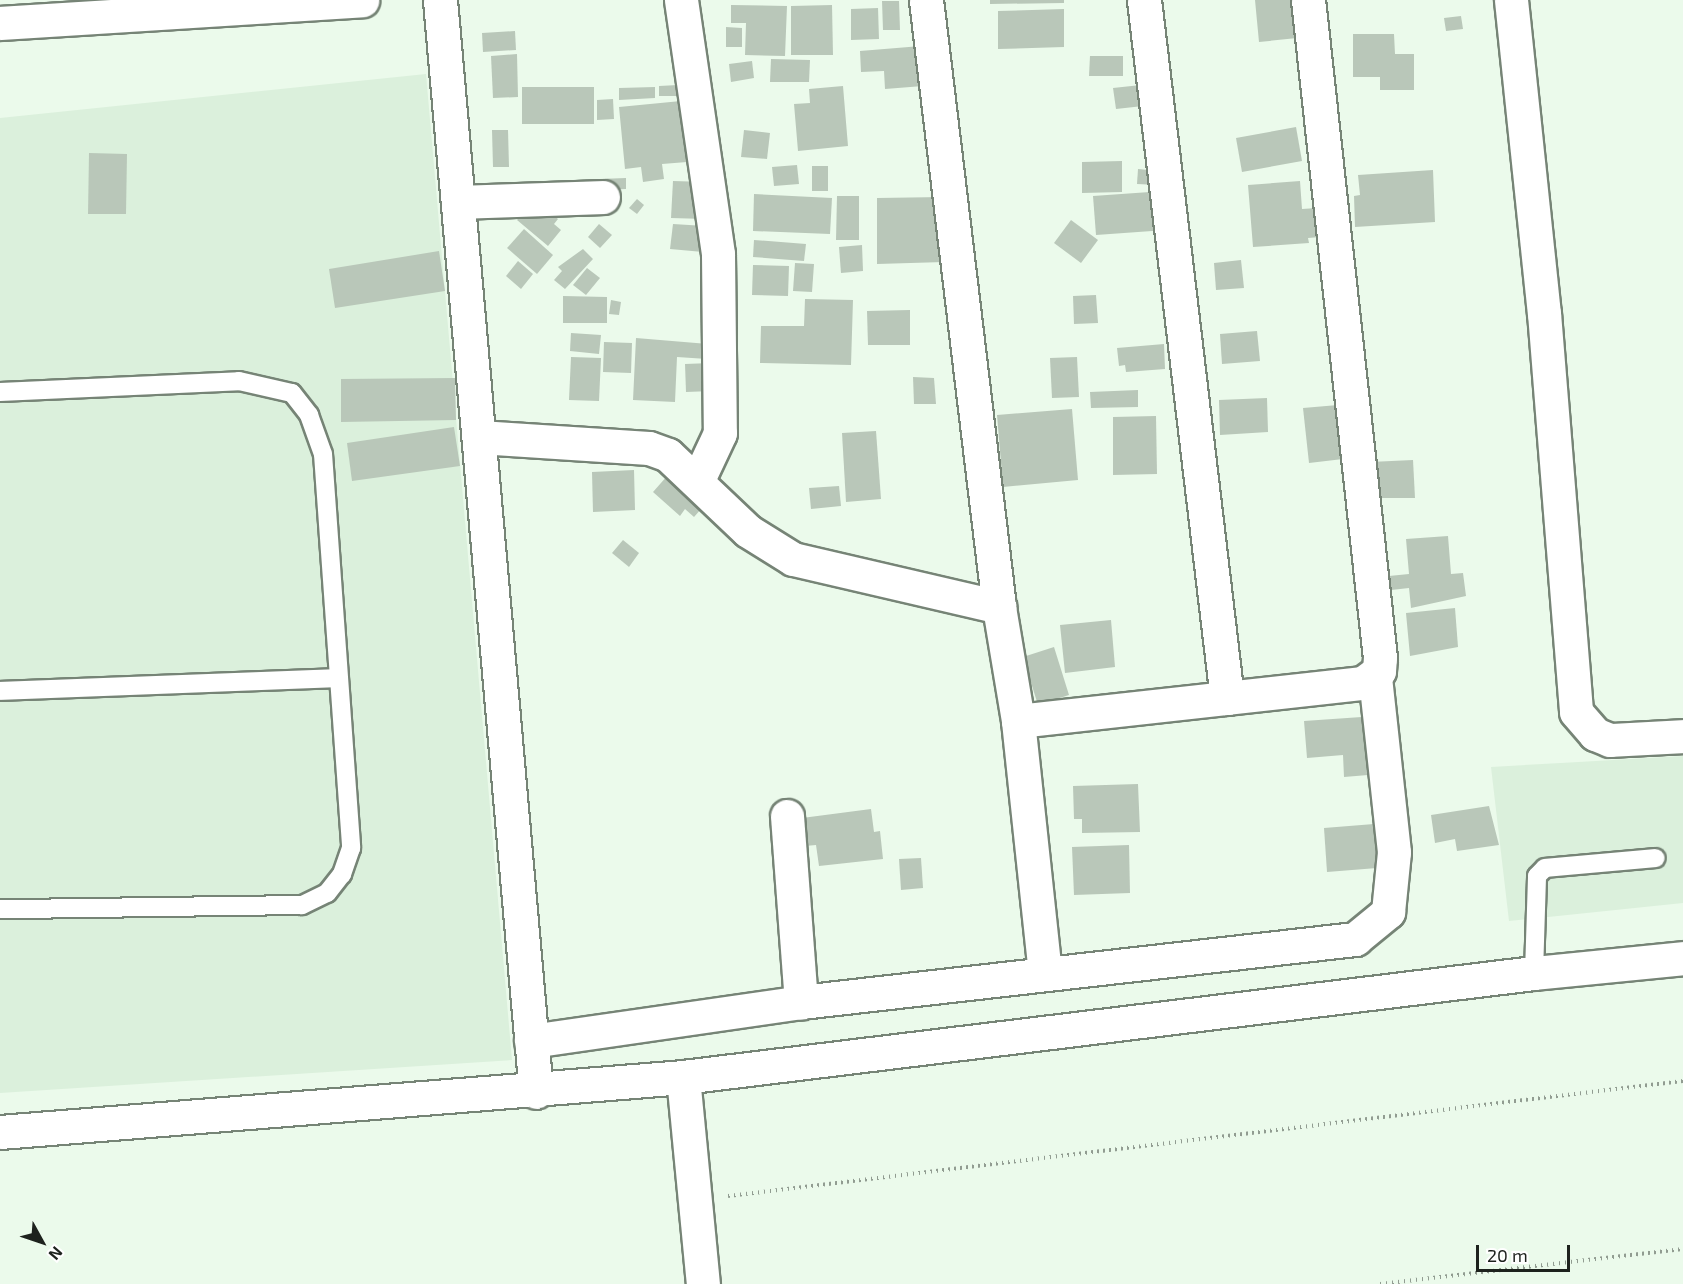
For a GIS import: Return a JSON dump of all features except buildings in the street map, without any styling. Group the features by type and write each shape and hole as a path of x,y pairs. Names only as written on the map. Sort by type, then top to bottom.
{"street":[{"path":"0,23 182,5 346,0"},
{"path":"440,0 536,1092"},
{"path":"681,0 718,254 720,433 698,480"},
{"path":"926,0 999,607 1018,721 1045,974"},
{"path":"1144,0 1227,698"},
{"path":"531,1041 801,1002 1355,939 1388,912 1394,852 1375,676 1380,658 1308,0"},
{"path":"1511,0 1544,312 1576,712 1595,734 1610,740 1683,736"},
{"path":"459,202 603,197"},
{"path":"479,437 649,448 668,455 698,480 748,531 793,559 999,607"},
{"path":"1018,721 1363,683 1375,676"},
{"path":"787,816 801,1002"},
{"path":"0,1132 536,1092 683,1077 1534,973 1683,958"},
{"path":"683,1077 703,1284"}],"lane":[{"path":"0,392 239,381 292,393 309,415 323,454 351,848 342,874 327,892 303,905 0,909"},
{"path":"0,691 338,678"},
{"path":"1534,973 1537,876 1545,868 1656,858"}],"path":[{"path":"695,1200 1683,1081"},
{"path":"1380,1284 1683,1249"}],"shaded area":[{"path":"426,74 512,1060 0,1093 0,118"},
{"path":"1683,756 1683,903 1509,921 1491,767"}]}
